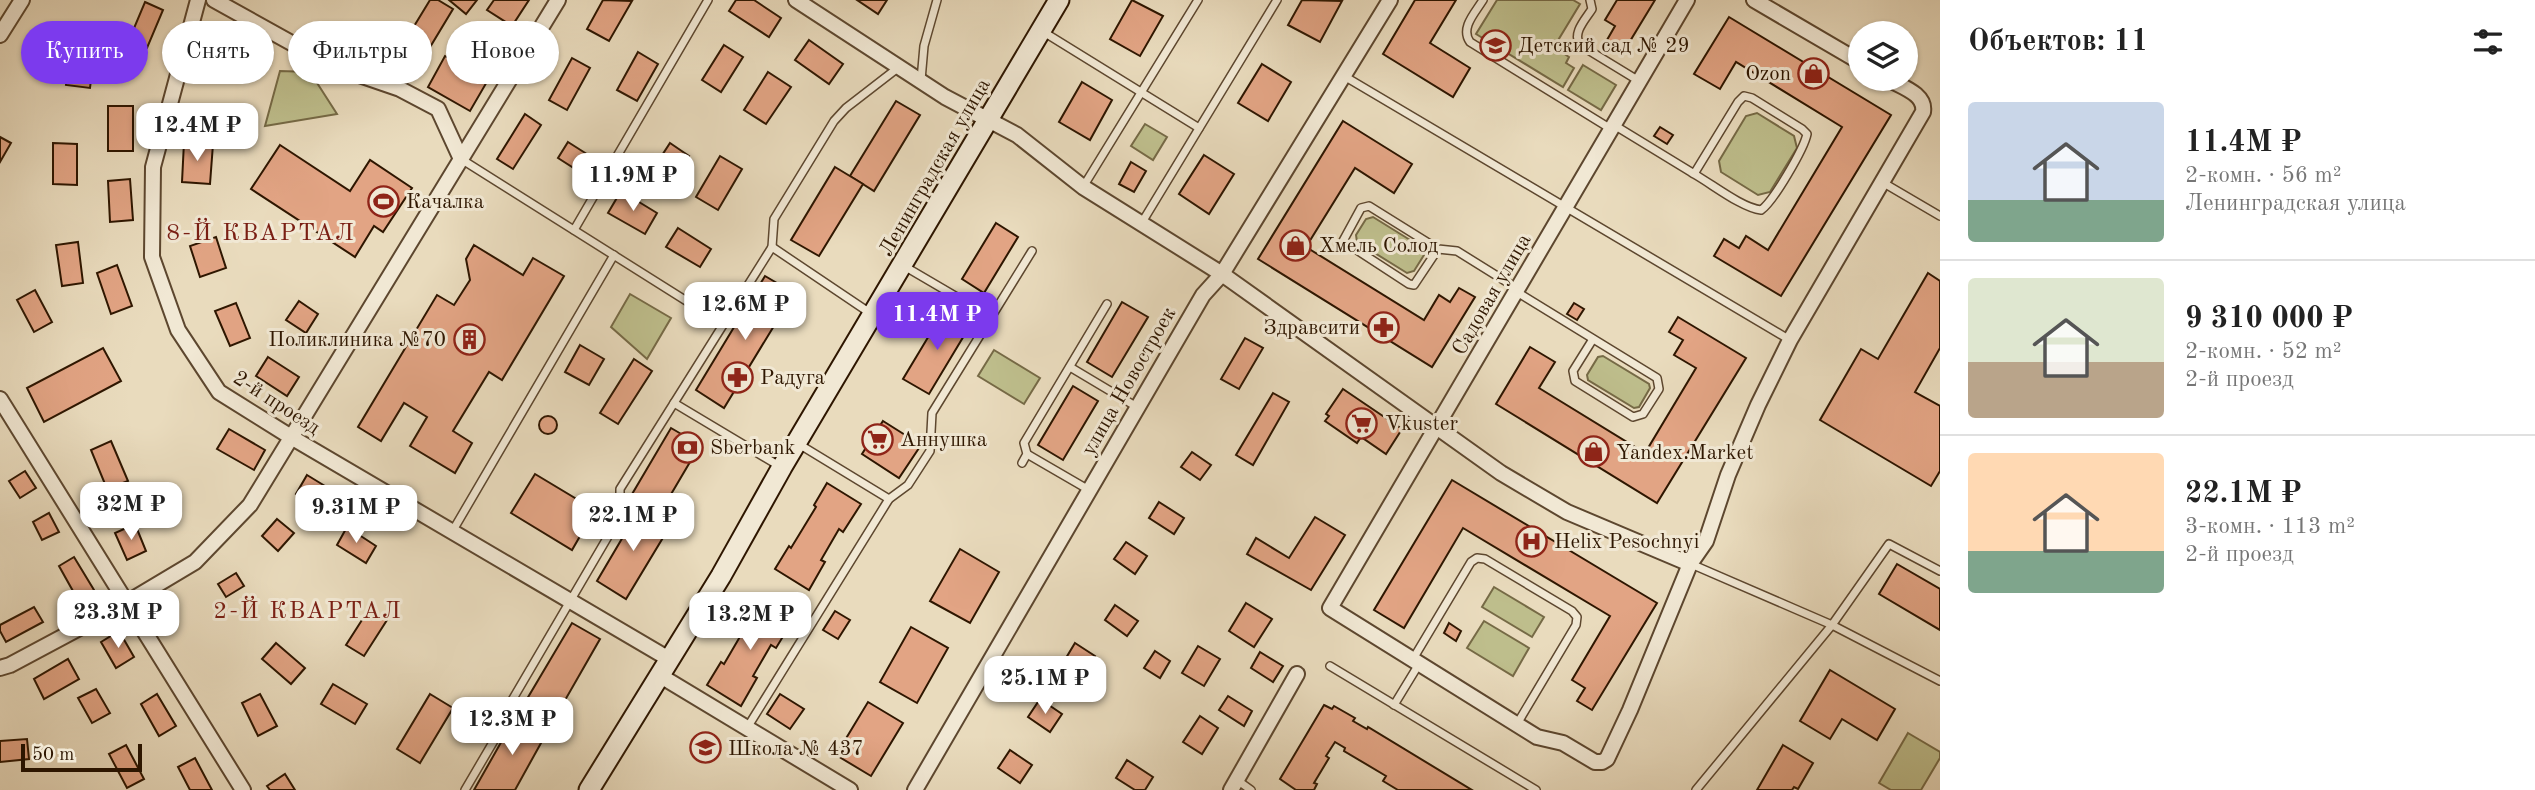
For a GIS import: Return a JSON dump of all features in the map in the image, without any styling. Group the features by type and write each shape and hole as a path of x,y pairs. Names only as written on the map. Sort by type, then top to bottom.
{"main road":[{"name":"Ленинградская улица","path":"589,790 721,576 782,467 1059,0"}],"street":[{"path":"0,35 22,0"},
{"name":"2-й проезд","path":"198,0 153,167 152,257 178,330 219,392 292,438 570,601 747,728 850,790"},
{"path":"214,0 333,66 400,89 438,109 461,159"},
{"path":"0,668 128,602 195,562 250,505 558,0"},
{"path":"796,0 944,97 1017,135 1083,187 1222,274 1501,473 1567,512 1690,564"},
{"name":"улица Новостроек","path":"915,790 1202,295 1222,274 1390,0"},
{"name":"Садовая улица","path":"1415,662 1330,608 1687,0"},
{"path":"1755,0 1848,55"},
{"path":"1415,662 1538,737 1563,743 1595,762 1607,759 1690,564 1706,541 1728,475 1758,405 1790,340 1923,112 1924,104 1921,98 1909,91"},
{"path":"0,399 243,790"},
{"path":"1234,785 1297,674"}],"lane":[{"path":"574,230 708,0"},
{"path":"920,81 924,46 937,0"},
{"path":"1083,187 1198,0"},
{"path":"1141,224 1277,0"},
{"path":"1483,0 1466,28 1466,36 1470,42 1753,209 1761,210 1767,206 1794,163 1807,134 1802,128 1752,98 1744,96 1694,174"},
{"path":"1590,0 1592,9 1577,33 1576,40 1639,81"},
{"path":"1041,31 1199,128"},
{"path":"466,790 509,715 511,702 620,516 620,489 772,247 774,219 834,121 846,108 899,67"},
{"path":"1343,76 1790,340"},
{"path":"461,159 723,324"},
{"path":"1882,182 1940,216"},
{"path":"1438,249 1414,285 1343,241 1364,206 1369,206 1438,249 1457,251 1657,379 1659,389 1643,414 1633,417 1575,381 1573,371 1593,339"},
{"path":"772,247 873,315"},
{"path":"747,728 889,499 908,485 930,451 932,413 1032,251"},
{"path":"452,532 614,256"},
{"path":"903,265 991,317"},
{"path":"1089,491 1027,454 1024,443 1107,304"},
{"path":"1070,366 1138,407"},
{"path":"674,402 782,467"},
{"path":"797,443 889,499"},
{"path":"1022,463 1027,454"},
{"path":"1696,790 1832,625 1889,544 1940,571"},
{"path":"1394,705 1471,562 1477,558 1485,559 1572,611 1577,617 1576,625 1517,724"},
{"path":"1690,564 1832,625 1940,681"},
{"path":"1330,666 1536,790"},
{"path":"1234,785 1251,790"}],"green space":[{"name":"Детский сад № 29","path":"1497,0 1573,0 1580,4 1554,47 1569,57 1566,63 1574,68 1563,87 1476,34"},
{"path":"1583,65 1616,85 1601,110 1568,90"},
{"path":"280,71 288,71 288,84 318,84 337,114 265,126"},
{"path":"1757,113 1794,136 1797,148 1770,192 1758,195 1721,172 1719,161 1746,116"},
{"path":"1145,124 1167,137 1153,160 1131,146"},
{"path":"1373,217 1423,248 1424,255 1414,271 1407,273 1357,242 1356,235 1366,219"},
{"path":"630,294 671,318 647,359 611,327"},
{"path":"994,350 1040,378 1024,404 978,376"},
{"path":"1603,356 1649,384 1650,388 1639,407 1634,408 1588,380 1587,375 1598,357"},
{"path":"1494,587 1544,617 1532,637 1482,607"},
{"path":"1484,621 1529,648 1513,676 1467,648"},
{"path":"1908,733 1940,752 1940,758 1921,790 1891,790 1879,783"}],"building":[{"path":"430,0 438,0 453,9 432,44 432,21 417,21"},
{"path":"449,0 477,0 466,14"},
{"path":"494,0 529,0 515,21 504,21 487,10"},
{"path":"603,0 632,1 609,41 587,29"},
{"path":"736,0 754,0 781,18 769,37 729,11"},
{"path":"857,0 887,0 878,14"},
{"path":"1132,0 1163,16 1140,56 1110,39"},
{"path":"1302,0 1342,1 1320,42 1288,25"},
{"path":"1415,0 1456,0 1430,43 1470,68 1453,97 1383,54"},
{"path":"1617,0 1655,0 1624,51 1607,40 1615,26 1605,20"},
{"path":"145,2 163,10 148,46 148,21 137,21"},
{"path":"1729,17 1891,115 1781,296 1714,256 1724,239 1739,248 1746,236 1768,250 1842,127 1736,62 1720,89 1694,74"},
{"path":"809,40 843,64 829,84 795,60"},
{"path":"724,45 743,57 721,92 702,80"},
{"path":"638,52 658,64 637,101 617,90"},
{"path":"445,56 446,84 486,84 470,111 428,87"},
{"path":"572,58 590,68 567,110 549,100"},
{"path":"1262,64 1291,82 1268,121 1238,103"},
{"path":"768,72 791,87 766,124 744,110"},
{"path":"1082,82 1112,100 1090,140 1059,122"},
{"path":"66,84 91,84 90,88"},
{"path":"896,101 920,115 874,191 850,176"},
{"path":"108,106 133,106 133,151 108,151"},
{"path":"525,114 541,125 513,169 497,159"},
{"path":"1343,121 1412,164 1394,193 1355,168 1306,247 1424,320 1439,295 1450,302 1459,288 1475,297 1432,367 1258,259"},
{"path":"1660,127 1673,135 1667,144 1654,136"},
{"path":"0,137 11,143 0,162"},
{"path":"184,142 213,144 210,184 182,182"},
{"path":"568,142 604,165 594,181 558,158"},
{"path":"53,143 77,144 77,185 53,184"},
{"path":"670,143 689,156 665,193 646,180"},
{"path":"280,145 350,191 370,160 412,188 383,232 374,226 355,257 251,189"},
{"path":"1204,155 1234,174 1209,214 1179,194"},
{"path":"720,156 742,169 718,210 696,197"},
{"path":"1131,162 1146,171 1134,192 1119,184"},
{"path":"835,167 863,184 819,256 791,240"},
{"path":"130,179 133,220 110,222 108,181"},
{"path":"621,191 657,213 645,234 608,213"},
{"path":"996,223 1018,237 984,293 962,279"},
{"path":"678,228 711,249 700,267 666,247"},
{"path":"216,237 226,268 200,277 190,246"},
{"path":"78,242 83,283 62,286 56,245"},
{"name":"Поликлиника №70","path":"474,245 523,275 533,258 564,276 502,380 489,372 453,431 472,443 455,473 410,446 427,417 404,403 381,441 358,427 437,295 454,305 470,280 466,259"},
{"path":"117,265 132,306 111,314 97,273"},
{"path":"1928,273 1940,281 1940,348 1915,392 1940,406 1940,471 1931,486 1820,420 1861,349 1878,359"},
{"path":"765,276 794,293 724,408 696,390"},
{"path":"35,290 52,322 34,332 17,300"},
{"path":"299,301 318,314 306,333 286,320"},
{"path":"1122,302 1148,317 1112,377 1087,362"},
{"path":"236,303 250,338 230,346 215,311"},
{"path":"1574,303 1584,309 1577,320 1567,314"},
{"path":"945,309 971,324 929,394 903,379"},
{"path":"1678,317 1746,358 1657,503 1496,404 1530,347 1555,362 1539,388 1645,453 1696,368 1674,355 1683,340 1669,332"},
{"path":"1245,338 1263,348 1239,389 1221,379"},
{"path":"580,345 604,359 589,385 565,372"},
{"path":"103,348 121,381 44,422 27,388"},
{"path":"268,357 299,377 287,396 256,376"},
{"path":"634,359 652,371 618,424 600,413"},
{"path":"1073,386 1098,401 1063,460 1038,445"},
{"path":"1343,389 1402,429 1386,454 1361,437 1357,443 1325,421 1329,416 1326,414"},
{"path":"1273,393 1289,402 1253,465 1236,455"},
{"path":"548,416 554,419 557,425 554,431 548,434 542,431 539,425 542,419"},
{"path":"883,421 921,445 899,478 862,454"},
{"path":"671,428 700,445 657,518 628,501"},
{"path":"229,429 265,450 254,470 217,449"},
{"path":"111,441 128,481 107,489 91,450"},
{"path":"1192,452 1211,465 1200,480 1181,467"},
{"path":"25,471 36,488 20,498 9,481"},
{"path":"535,474 595,510 572,550 511,513"},
{"path":"307,475 325,486 315,505 296,494"},
{"path":"1452,480 1657,603 1592,710 1577,701 1585,688 1572,680 1610,616 1463,528 1404,628 1374,610"},
{"path":"827,483 861,504 843,532 839,529 821,560 825,562 809,590 775,569 816,507 814,505"},
{"path":"1159,502 1184,518 1174,534 1149,518"},
{"path":"640,508 670,526 626,599 597,581"},
{"path":"49,513 59,532 42,540 33,522"},
{"path":"1315,517 1345,535 1311,590 1247,554 1256,538 1289,558"},
{"path":"277,519 294,533 278,551 262,536"},
{"path":"135,524 146,551 127,560 115,533"},
{"path":"347,527 376,546 366,563 337,545"},
{"path":"1126,542 1147,556 1135,574 1114,559"},
{"path":"960,549 999,572 970,623 930,601"},
{"path":"74,557 94,590 78,600 59,566"},
{"path":"1897,564 1940,589 1940,630 1879,594"},
{"path":"236,573 244,586 226,597 218,584"},
{"path":"759,599 793,620 776,648 771,645 753,676 757,678 741,706 707,685 721,662 724,664"},
{"path":"151,601 159,617 147,623 138,607"},
{"path":"1246,603 1272,619 1254,647 1229,631"},
{"path":"1115,605 1138,621 1127,636 1105,620"},
{"path":"34,607 43,622 6,642 0,625"},
{"path":"369,609 387,620 364,656 346,645"},
{"path":"835,611 850,620 838,639 823,630"},
{"path":"572,623 600,639 556,716 527,699"},
{"path":"1449,623 1461,631 1456,641 1444,633"},
{"path":"911,627 948,648 917,703 880,682"},
{"path":"119,631 134,657 116,668 101,642"},
{"path":"276,643 305,668 291,684 262,659"},
{"path":"1075,643 1095,656 1084,675 1063,663"},
{"path":"1198,646 1220,659 1204,686 1182,673"},
{"path":"1155,651 1170,661 1160,678 1144,668"},
{"path":"1260,652 1283,666 1273,682 1251,668"},
{"path":"68,659 79,679 44,699 34,679"},
{"path":"1830,670 1895,709 1877,740 1842,719 1830,739 1800,721"},
{"path":"333,684 367,704 355,724 321,704"},
{"path":"96,689 110,713 92,723 78,698"},
{"path":"157,694 176,726 159,736 141,704"},
{"path":"260,694 277,726 258,736 242,703"},
{"path":"430,694 453,708 420,763 397,749"},
{"path":"780,694 804,709 790,729 767,714"},
{"path":"1228,696 1252,711 1244,726 1219,710"},
{"path":"1040,699 1062,714 1050,732 1028,717"},
{"path":"868,702 903,723 871,776 836,755"},
{"path":"1324,705 1332,709 1334,706 1355,718 1353,721 1367,729 1368,727 1472,790 1398,790 1383,781 1386,776 1344,751 1345,748 1335,742 1314,783 1317,784 1314,790 1296,790 1280,779"},
{"path":"516,716 546,734 515,790 474,790"},
{"path":"1200,716 1218,728 1202,754 1183,742"},
{"path":"27,739 29,759 0,762 0,741"},
{"path":"126,745 144,779 127,788 109,754"},
{"path":"1783,745 1813,763 1798,789 1757,790"},
{"path":"1010,750 1032,765 1020,783 998,768"},
{"path":"195,758 212,790 190,790 178,767"},
{"path":"1127,760 1153,777 1145,790 1135,790 1116,778"},
{"path":"285,774 295,790 270,790 267,786"}],"place":[{"name":"Детский сад № 29","path":"1495,45"},
{"name":"Ozon","path":"1814,73"},
{"name":"Качалка","path":"383,201"},
{"name":"Хмель Солод","path":"1296,245"},
{"name":"Здравсити","path":"1383,327"},
{"name":"Поликлиника №70","path":"469,339"},
{"name":"Радуга","path":"737,377"},
{"name":"Vkuster","path":"1362,423"},
{"name":"Аннушка","path":"877,439"},
{"name":"Sberbank","path":"687,447"},
{"name":"Yandex.Market","path":"1593,452"},
{"name":"Helix Pesochnyi","path":"1531,541"},
{"name":"Школа № 437","path":"705,748"}],"district":[{"name":"8-Й КВАРТАЛ","path":"261,232"},
{"name":"2-Й КВАРТАЛ","path":"308,610"}]}
